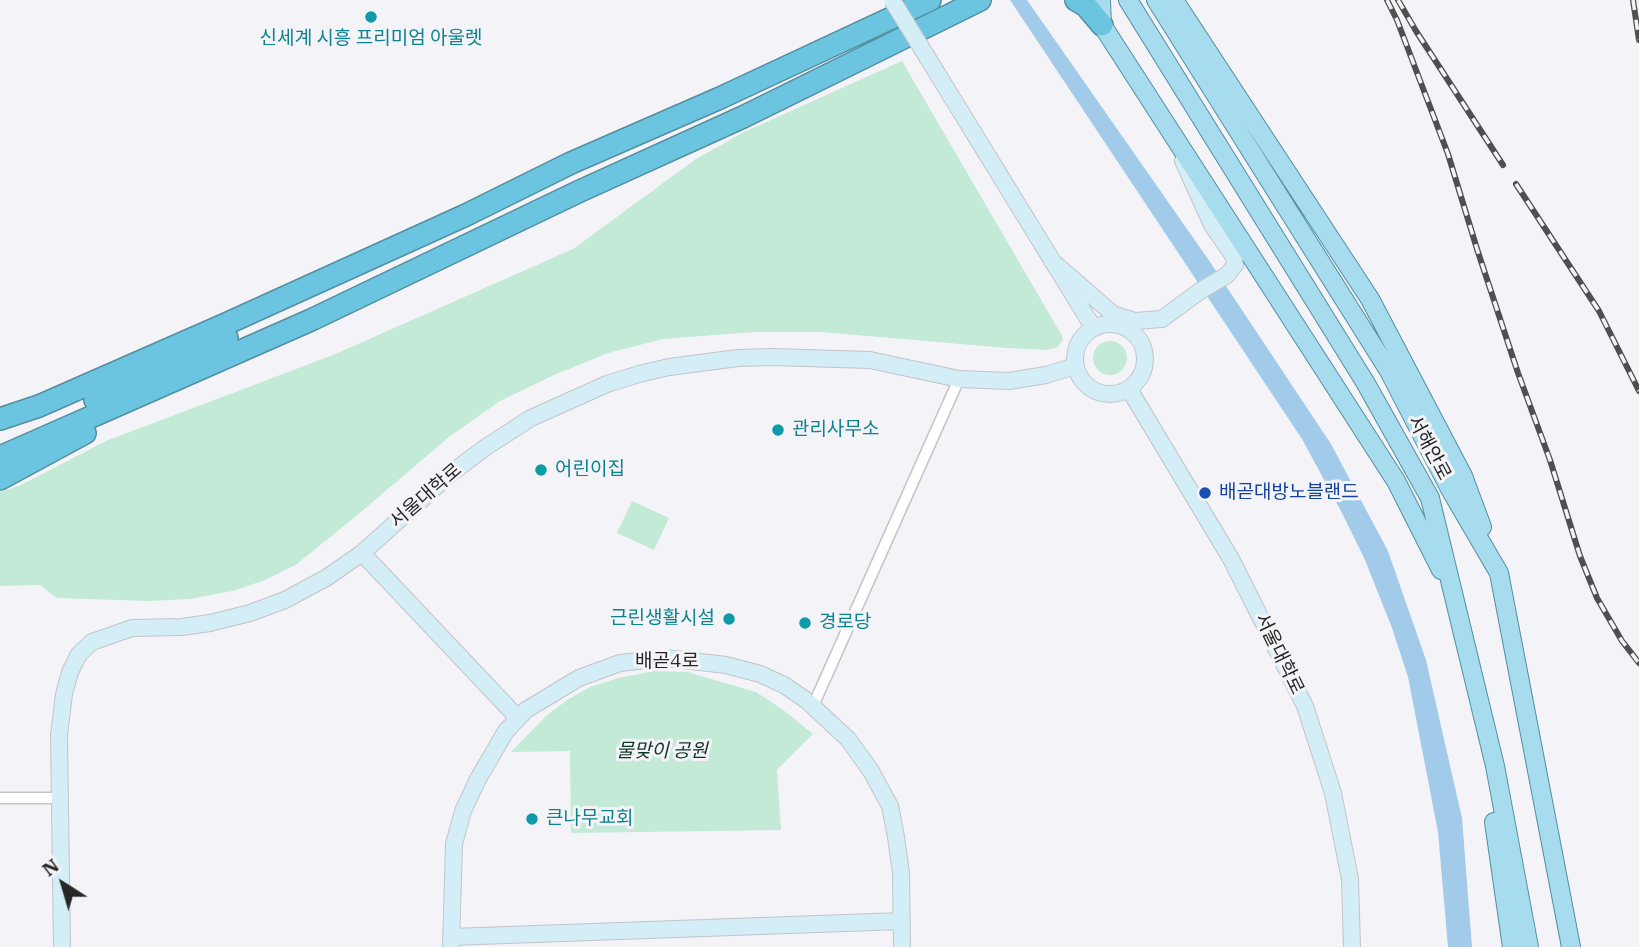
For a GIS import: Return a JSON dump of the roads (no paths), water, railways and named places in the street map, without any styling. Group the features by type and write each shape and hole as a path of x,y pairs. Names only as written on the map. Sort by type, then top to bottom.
{"highway":[{"path":"0,419 52,400 398,246 571,163 720,98 930,0"},
{"path":"1076,0 1086,6 1102,25"},
{"path":"0,457 311,320 580,191 743,117 973,4"},
{"path":"0,444 236,334 398,246"},
{"path":"0,479 207,366"}],"main road":[{"path":"1101,0 1102,25 1396,481 1455,598"},
{"name":"서해안로","path":"1128,0 1365,382 1430,498 1495,766 1529,947"},
{"name":"서해안로","path":"1156,0 1388,371 1450,489 1499,573 1571,947"},
{"path":"1174,0 1370,299 1462,476 1499,573"},
{"path":"1495,766 1494,824 1512,947"}],"street":[{"path":"892,0 1093,327"},
{"path":"1126,327 1141,340 1146,355 1144,368 1139,380 1129,388 1111,394 1101,393 1084,383 1075,366 1074,355 1084,334 1104,323 1151,330 1200,291 1230,273 1235,265 1234,257 1212,225 1169,130"},
{"path":"1052,261 1113,314 1135,321 1163,323"},
{"name":"서울대학로","path":"62,947 60,735 64,694 70,672 79,654 92,642 132,628 182,627 250,613 285,600 316,584 362,553 450,474 530,418 607,384 639,374 738,358 833,358 882,362 959,379 1009,381 1075,366"},
{"path":"813,706 959,379"},
{"name":"서울대학로","path":"1129,388 1231,559 1305,706 1333,793 1350,879 1352,947"},
{"path":"362,553 517,717"},
{"name":"배곧4로","path":"902,921 451,942 454,844 463,811 496,746 517,717 560,688 620,663 665,658 716,663 760,674 784,685 813,706 848,738 871,771 890,806 896,836 901,873 902,921 902,947"},
{"path":"0,798 60,798"}],"water":[{"path":"1010,0 1027,0 1208,259 1331,444 1388,551 1426,660 1462,818 1472,947 1448,947 1438,832 1408,677 1365,560 1302,439"}],"railway":[{"path":"1387,0 1448,154 1580,556 1597,598 1622,641 1639,663"},
{"path":"1398,0 1503,165"},
{"path":"1633,0 1639,40"},
{"path":"1516,184 1599,311 1639,391"}],"place":[{"name":"신세계 시흥 프리미엄 아울렛","path":"371,17"},
{"name":"관리사무소","path":"778,430"},
{"name":"어린이집","path":"541,470"},
{"name":"배곧대방노블랜드","path":"1205,493"},
{"name":"근린생활시설","path":"729,619"},
{"name":"경로당","path":"805,623"},
{"name":"큰나무교회","path":"532,819"}],"park label":[{"name":"물맞이 공원","path":"662,752"}]}
